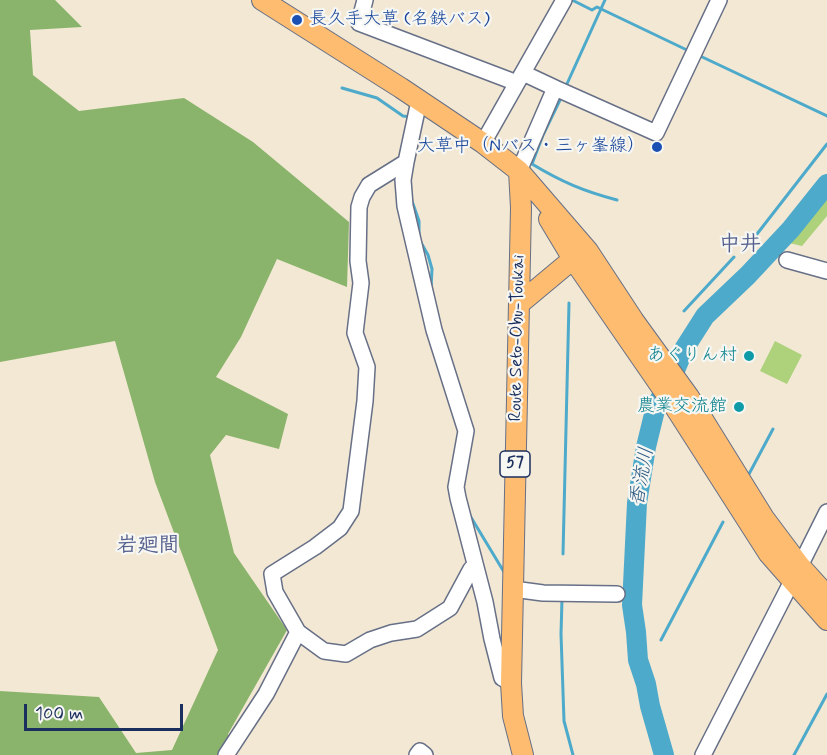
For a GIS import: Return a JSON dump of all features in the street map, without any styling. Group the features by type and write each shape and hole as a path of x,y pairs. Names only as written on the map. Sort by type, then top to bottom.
{"main road":[{"path":"262,0 483,143 519,171 588,251 656,366 673,404 769,554 827,596"},
{"path":"519,171 573,259 656,366 679,384 764,518 796,574 827,620"},
{"name":"Route Seto-Obu-Toukai","path":"519,171 521,208 511,683 513,716 523,755"},
{"path":"519,304 573,259"}],"street":[{"path":"365,0 359,23 555,88 656,134 719,0"},
{"path":"483,143 564,0"},
{"path":"519,171 555,88"},
{"path":"419,101 406,162 405,206 434,330 466,431 456,487 466,535 485,602 502,678 511,683"},
{"path":"406,162 369,185 359,207 358,261 361,283 355,333 367,368 351,511 340,528 272,574 275,592 298,632 324,651 346,654 370,640 391,633 417,629 450,608 471,569 476,567"},
{"path":"787,260 827,271"},
{"path":"703,755 827,512"},
{"path":"513,589 543,593 617,594"},
{"path":"226,755 266,694 298,632"},
{"path":"417,755 420,751 425,755"}],"green space":[{"path":"0,0 55,0 82,27 30,30 33,75 79,111 184,98 253,142 349,222 347,287 277,259 241,337 216,377 288,414 279,449 226,435 210,455 234,553 287,630 228,734 234,755 0,755 0,691 99,697 136,753 172,750 218,650 155,482 115,341 0,362"},
{"path":"827,197 827,216 802,246 789,243"},
{"path":"775,341 802,355 787,384 760,371"}],"waterway":[{"path":"572,0 592,10 597,7 689,51"},
{"path":"566,86 605,0"},
{"path":"698,55 827,116"},
{"path":"342,88 377,98 403,116 411,117"},
{"path":"560,100 532,164 573,185 617,200"},
{"path":"750,243 827,144"},
{"name":"香流川","path":"664,755 638,660 632,605 637,503 646,447 656,406 671,380 684,349 705,316 791,229 827,184"},
{"path":"412,201 419,221 419,239 428,255 432,269 431,289"},
{"path":"684,311 734,257"},
{"path":"563,554 569,303"},
{"path":"749,474 773,429"},
{"path":"469,514 504,572"},
{"path":"661,640 723,522"},
{"path":"620,590 633,590"},
{"path":"562,599 564,721 573,755"},
{"path":"794,755 827,694"}],"place":[{"name":"長久手大草 (名鉄バス)","path":"297,20"},
{"name":"大草中（Nバス・三ヶ峯線）","path":"657,147"},
{"name":"あぐりん村","path":"749,356"},
{"name":"農業交流館","path":"739,407"}],"district":[{"name":"中井","path":"740,246"},
{"name":"岩廻間","path":"148,547"}]}
